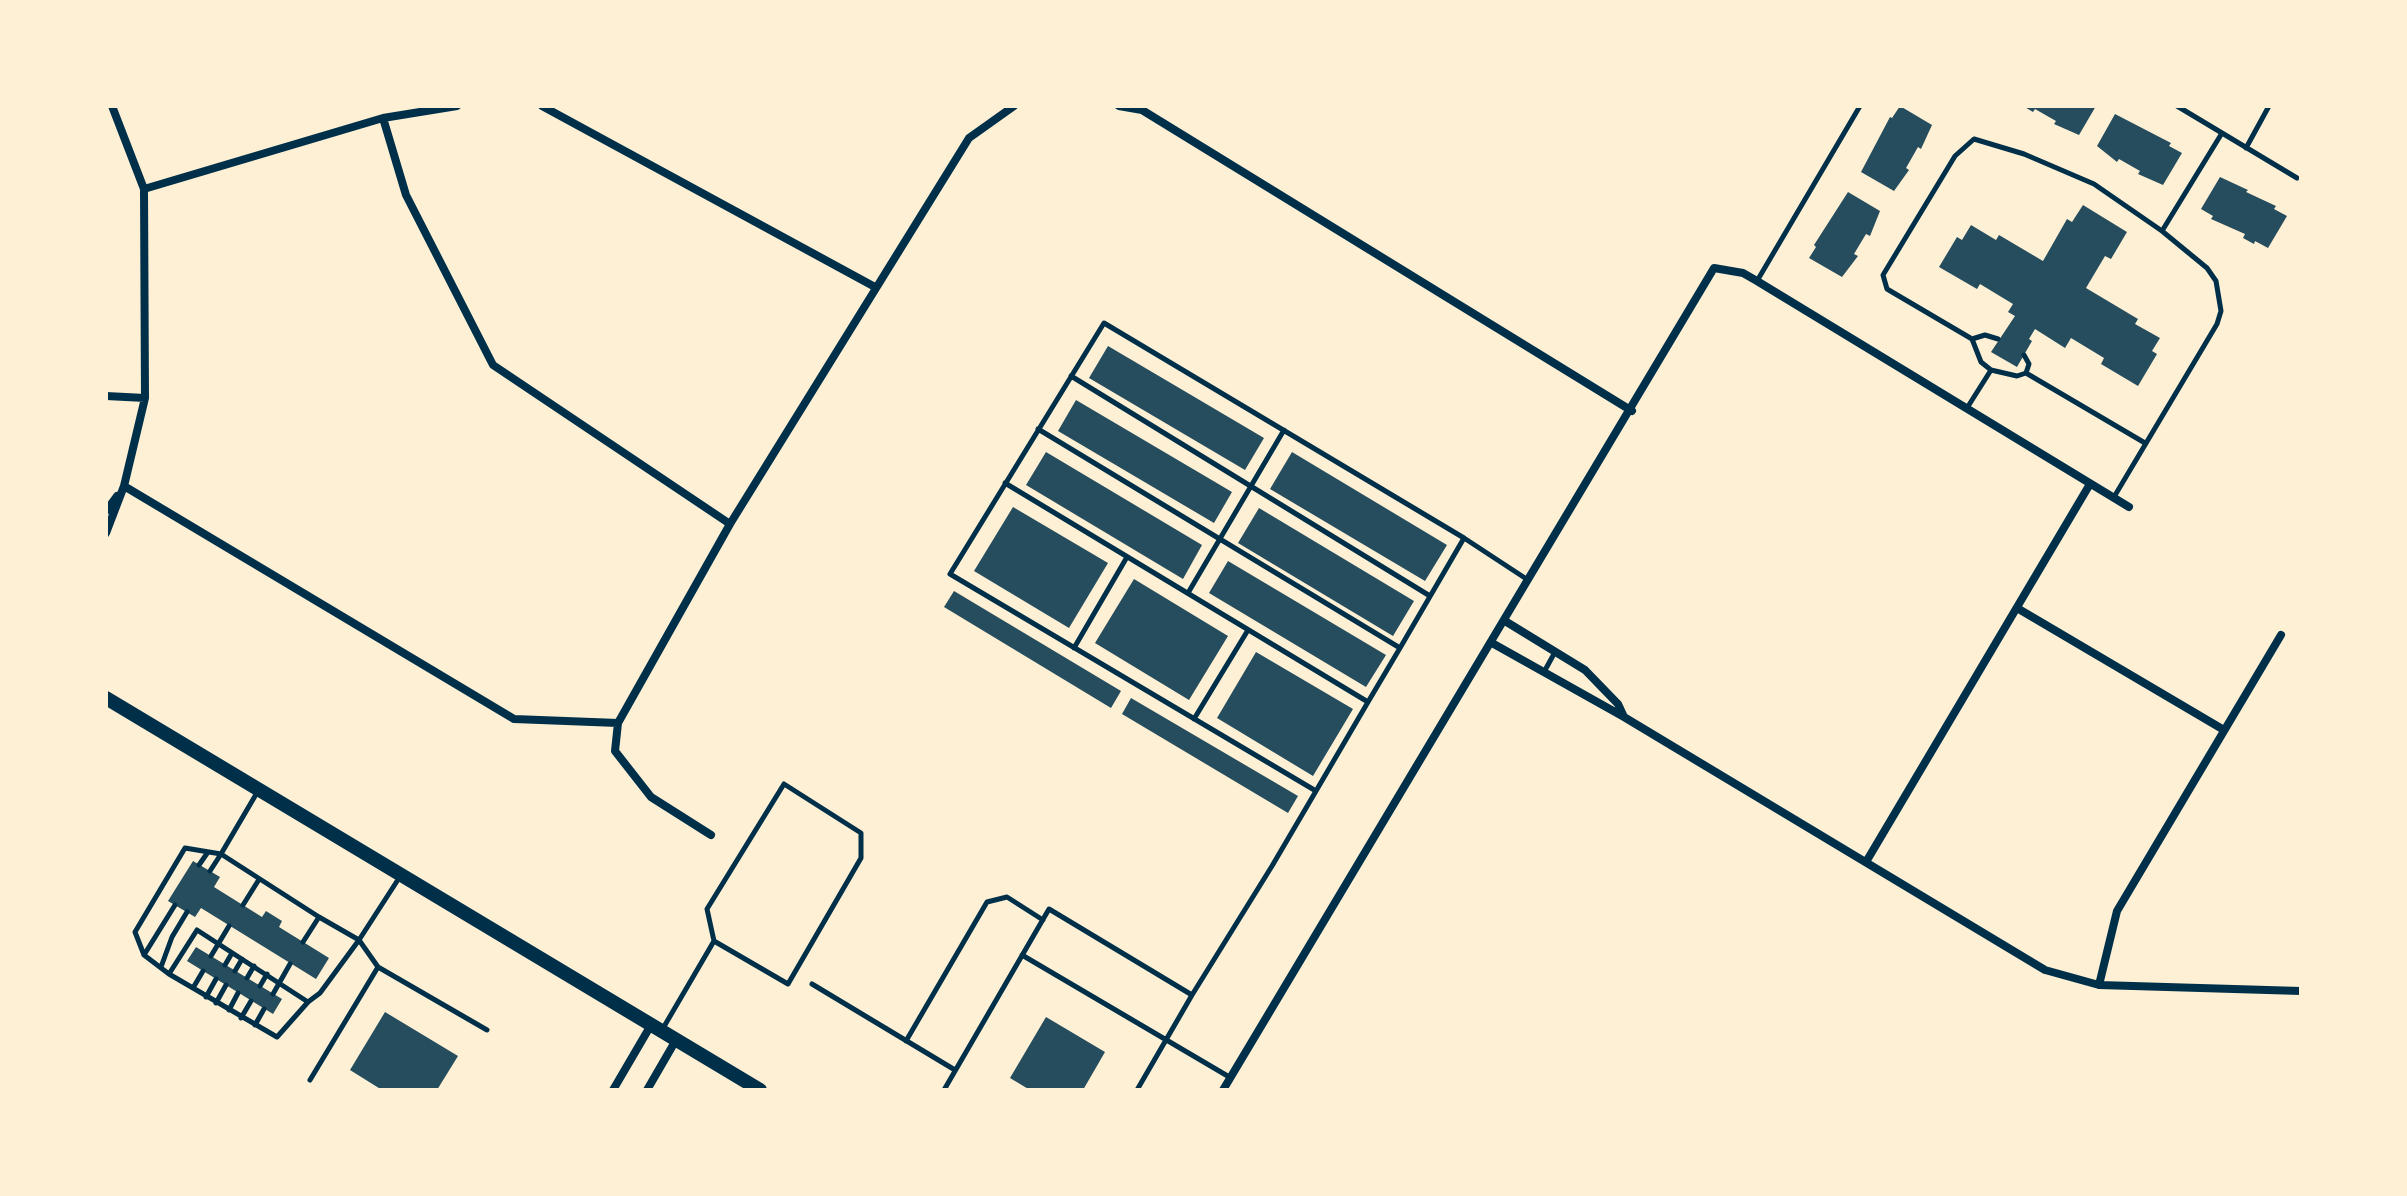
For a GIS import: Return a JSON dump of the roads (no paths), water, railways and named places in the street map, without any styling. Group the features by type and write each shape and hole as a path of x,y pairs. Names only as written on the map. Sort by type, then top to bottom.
{"main road":[{"path":"106,698 760,1090"}],"street":[{"path":"106,533 124,486 145,398 144,189 112,106"},
{"path":"144,189 383,118 457,106"},
{"path":"542,106 875,287"},
{"path":"711,835 651,797 615,751 618,723 730,524 969,138 1014,106"},
{"path":"1119,106 1142,110 1632,411"},
{"path":"383,118 406,195 493,365 730,524"},
{"path":"1223,1090 1632,411 1714,268 1743,273 1757,281 2129,507"},
{"path":"106,396 145,398"},
{"path":"1866,862 2090,484"},
{"path":"124,486 514,719 618,723"},
{"path":"106,511 124,486"},
{"path":"2017,608 2224,730"},
{"path":"1505,621 1585,670 1618,704 1624,717"},
{"path":"2099,985 2117,911 2281,635"},
{"path":"1492,643 1624,717 2045,970 2099,985 2301,991"},
{"path":"613,1090 656,1028"},
{"path":"647,1090 676,1040"}],"lane":[{"path":"1757,281 1860,106"},
{"path":"2177,106 2297,178"},
{"path":"2246,148 2269,106"},
{"path":"2162,231 2222,133"},
{"path":"2113,498 2217,324 2221,311 2216,281 2207,268 2162,231 2094,184 2024,154 1974,139 1955,156 1883,275 1887,289 1972,339 1981,362 1991,370 2017,376 2026,373 2145,443"},
{"path":"1316,791 950,574 1104,323 1464,538 1529,581"},
{"path":"1972,339 1985,335 1998,339"},
{"path":"2024,355 2029,364 2026,373"},
{"path":"1967,408 1991,370"},
{"path":"1071,376 1430,596"},
{"path":"1038,429 1400,648"},
{"path":"1188,593 1284,430"},
{"path":"1005,483 1368,702"},
{"path":"1137,1090 1464,538"},
{"path":"1074,648 1127,557"},
{"path":"1194,719 1248,630"},
{"path":"1544,673 1555,652"},
{"path":"656,1028 714,941 707,909 784,784 861,833 861,858 788,984 714,941"},
{"path":"210,871 259,790"},
{"path":"402,874 359,940 320,993 277,1037 169,974 144,955 135,932 185,848 221,854 258,881 359,940 378,967 487,1030"},
{"path":"199,865 208,852"},
{"path":"243,905 258,881"},
{"path":"906,1041 987,902 1007,897 1043,920"},
{"path":"144,955 175,905"},
{"path":"944,1090 1049,909 1192,995"},
{"path":"161,967 172,937 187,912"},
{"path":"303,942 319,917"},
{"path":"211,956 229,926"},
{"path":"169,974 197,930 308,1002"},
{"path":"225,965 232,953"},
{"path":"1022,955 1231,1078"},
{"path":"235,971 242,959"},
{"path":"273,994 290,964"},
{"path":"247,978 254,966"},
{"path":"310,1080 378,967"},
{"path":"193,988 203,971"},
{"path":"260,986 267,974"},
{"path":"206,997 216,979"},
{"path":"812,984 955,1070"},
{"path":"216,1003 226,985"},
{"path":"229,1010 238,993"},
{"path":"241,1018 251,1001"},
{"path":"255,1025 264,1009"}]}
